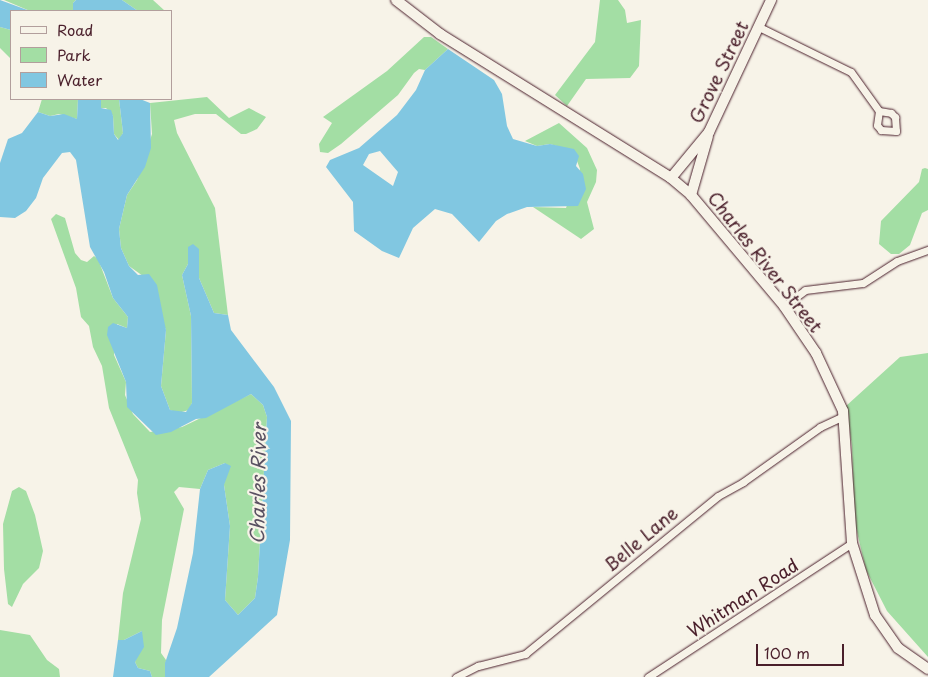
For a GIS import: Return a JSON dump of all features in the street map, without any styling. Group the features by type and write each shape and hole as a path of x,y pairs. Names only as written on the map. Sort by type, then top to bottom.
{"street":[{"name":"Charles River Street","path":"396,0 444,36 671,178 691,195 784,306 829,376 844,416 852,542 872,607 888,637 898,648 928,669"},
{"name":"Grove Street","path":"671,178 709,132 771,0"},
{"path":"759,27 851,72 879,111"},
{"path":"691,195 709,132"},
{"path":"784,306 805,290 863,283 897,261 928,250"},
{"name":"Belle Lane","path":"456,677 478,666 525,654 718,496 744,482 820,427 844,416"},
{"name":"Whitman Road","path":"648,677 852,542"}],"green space":[{"path":"4,0 76,0 73,3 73,10 28,10"},
{"path":"122,0 153,0 164,10 137,10"},
{"path":"600,0 618,0 625,10 627,23 641,20 639,66 630,78 586,79 567,106 555,95 595,42"},
{"path":"0,27 10,30 10,58 0,48"},
{"path":"424,37 431,37 448,49 425,70 419,69 414,73 398,95 341,144 328,153 320,152 319,144 332,123 323,117 387,71"},
{"path":"207,97 229,118 249,108 266,117 257,129 246,134 241,134 216,114 195,114 174,120 177,133 215,208 228,315 214,313 199,278 199,257 188,247 188,264 182,275 191,316 192,403 189,410 178,413 170,410 161,386 166,330 143,276 129,266 121,248 119,229 127,195 137,180 152,134 150,103"},
{"path":"42,100 78,100 77,119 59,114 50,116 38,112"},
{"path":"101,100 119,100 123,133 119,140 114,134 113,116 106,108 101,108"},
{"path":"559,123 587,148 597,170 596,182 587,202 594,229 581,239 533,207 566,208 580,169 577,161 563,148 550,144 537,146 525,141"},
{"path":"922,169 928,169 928,210 922,213 910,245 899,254 891,254 879,244 881,221 919,182"},
{"path":"56,214 65,218 75,253 81,260 87,262 94,256 98,259 113,298 128,317 127,328 117,324 114,355 126,382 125,395 133,414 150,432 182,427 251,394 263,405 267,417 258,577 255,598 238,615 225,600 230,526 224,485 225,463 208,470 200,489 179,487 174,492 184,509 162,620 161,653 166,660 165,677 152,677 150,671 138,668 135,662 142,631 124,640 118,640 123,593 141,519 137,493 138,480 109,408 102,366 93,347 89,326 81,317 76,288 51,219"},
{"path":"928,353 928,657 887,611 866,570 854,519 852,446 846,406 900,357"},
{"path":"19,487 26,491 35,515 43,551 39,568 23,584 12,607 8,604 4,569 3,524 12,491"},
{"path":"0,630 30,635 47,660 59,669 60,677 0,677"}],"water":[{"path":"0,0 27,10 10,10 10,30 0,27"},
{"path":"76,0 122,0 137,10 73,10 73,3"},
{"path":"448,49 494,80 502,94 507,126 513,139 537,146 550,144 574,149 579,156 576,166 583,174 586,189 578,206 527,207 507,214 496,221 479,242 452,214 435,209 413,228 399,258 382,251 354,231 353,202 326,167 330,160 359,148 397,115 416,90 425,70","holes":["380,151 398,172 393,186 363,165 369,154"]},
{"path":"78,100 101,100 101,108 111,110 114,134 118,140 123,133 119,100 142,100 150,103 151,148 145,167 127,195 119,229 121,248 129,266 138,275 149,274 157,285 166,330 161,386 170,410 186,412 192,403 191,316 182,275 188,264 188,247 193,244 199,249 199,278 214,313 228,315 231,330 274,387 291,421 290,540 277,615 209,677 165,677 165,663 177,628 193,553 200,489 208,470 225,463 231,466 224,485 230,526 225,600 238,615 255,598 258,577 267,417 263,405 251,394 206,418 196,419 171,432 156,435 127,407 126,382 107,335 108,327 113,323 127,328 128,317 113,298 104,272 90,247 76,160 70,152 62,153 43,178 36,198 26,211 15,218 0,217 0,163 8,139 22,133 38,112 50,116 64,114 77,119"},
{"path":"142,631 144,647 135,662 138,668 150,671 152,677 113,677 118,640 124,640"}],"water label":[{"name":"Charles River","path":"258,484"}]}
